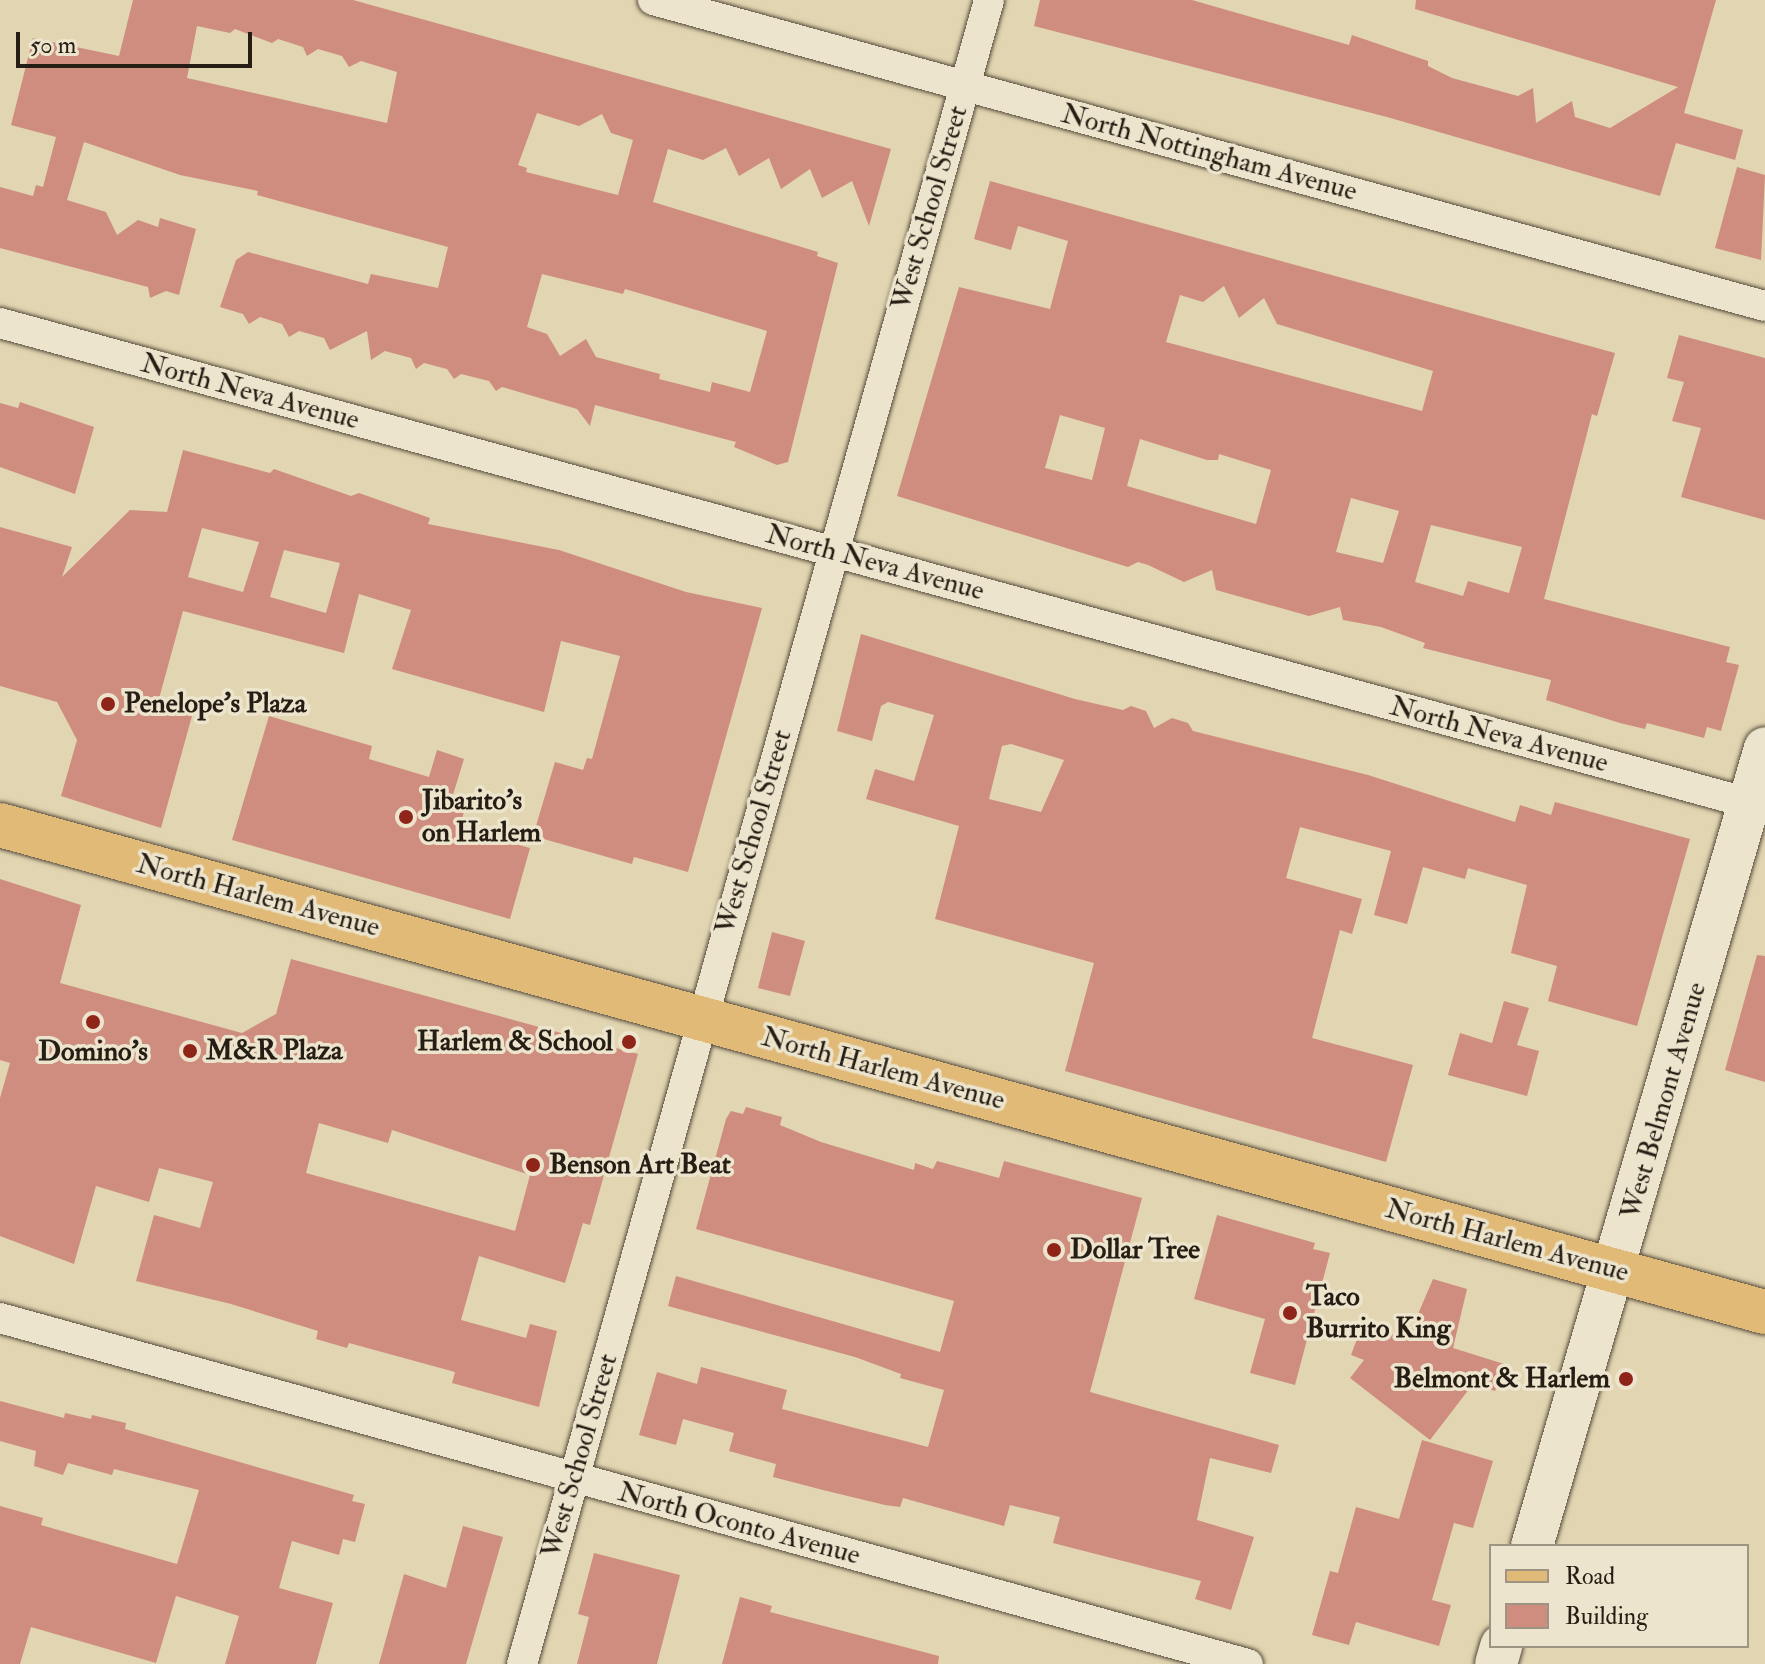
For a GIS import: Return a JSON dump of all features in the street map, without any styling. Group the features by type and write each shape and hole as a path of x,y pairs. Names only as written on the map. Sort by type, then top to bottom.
{"main road":[{"name":"West Belmont Avenue","path":"1533,1544 1765,750"},
{"name":"North Harlem Avenue","path":"0,825 1765,1312"}],"street":[{"name":"North Nottingham Avenue","path":"653,0 1765,306"},
{"name":"West School Street","path":"522,1664 989,0"},
{"name":"North Neva Avenue","path":"0,323 1749,803"},
{"name":"North Oconto Avenue","path":"0,1318 1248,1664"}],"building":[{"path":"133,0 353,0 891,149 869,226 852,181 822,198 810,169 781,189 769,158 739,176 726,148 703,160 668,149 653,202 818,252 817,256 838,263 788,462 777,465 734,447 736,442 595,405 590,426 577,409 502,387 496,391 489,381 461,374 454,379 447,369 424,363 416,369 411,358 385,351 371,360 367,331 330,350 324,338 299,331 289,337 282,324 260,317 249,324 243,314 220,307 236,260 248,252 368,284 371,274 438,288 448,247 257,195 258,191 180,175 84,142 67,200 106,212 117,235 138,220 158,227 160,218 196,229 179,295 166,291 150,298 148,287 0,248 0,187 33,196 36,185 43,187 56,137 11,125 33,38 119,56","holes":["197,26 230,33 235,29 272,43 278,39 303,47 307,56 318,49 342,56 349,67 361,61 397,72 387,123 187,78","537,113 579,126 602,114 611,133 633,140 618,195 526,172 527,168 518,165","542,274 623,294 625,289 767,331 750,392 712,382 710,392 659,379 660,374 596,357 586,339 560,356 547,334 527,327"]},
{"path":"1040,0 1192,0 1349,45 1352,35 1428,61 1428,66 1452,78 1518,96 1533,88 1536,123 1572,101 1575,117 1610,128 1678,87 1415,9 1416,0 1716,0 1684,113 1743,130 1735,160 1676,143 1660,196 1387,117 1034,26"},
{"path":"1737,167 1765,175 1761,260 1715,248"},
{"path":"990,181 1615,353 1597,416 1592,414 1544,599 1730,647 1726,662 1739,665 1721,731 1707,727 1704,738 1647,723 1645,729 1620,723 1546,700 1551,680 1423,648 1425,643 1381,627 1343,620 1340,607 1309,616 1216,590 1212,570 1184,582 1138,562 1128,567 897,496 959,287 1050,309 1068,241 1018,226 1011,250 974,239","holes":["1224,286 1239,318 1264,298 1277,324 1433,371 1422,411 1166,342 1180,295 1203,302","1060,415 1105,428 1092,480 1045,468","1140,439 1207,460 1218,460 1219,454 1271,470 1256,524 1127,486","1351,498 1399,511 1383,563 1336,552","1431,525 1522,547 1509,593 1468,581 1463,596 1415,582"]},
{"path":"1679,335 1765,358 1765,520 1681,497 1701,428 1672,421 1684,382 1667,378"},
{"path":"20,402 94,427 75,494 0,467 0,403 18,408"},
{"path":"183,450 270,473 274,469 351,496 359,493 430,518 428,524 559,550 686,592 762,608 688,872 634,857 632,864 533,836 555,762 583,770 587,758 592,759 620,656 561,641 544,712 392,669 411,610 359,594 344,653 183,611 157,706 192,716 161,828 61,796 77,740 57,702 0,686 0,527 72,547 62,577 130,510 167,512","holes":["202,528 259,542 243,592 188,577","284,550 340,563 326,613 270,597"]},
{"path":"861,634 1075,699 1123,710 1131,706 1146,711 1154,728 1172,718 1188,723 1193,731 1368,775 1515,822 1520,805 1551,815 1555,802 1690,839 1637,1026 1548,1001 1557,966 1511,953 1527,885 1468,868 1465,879 1423,867 1407,924 1374,915 1391,851 1300,827 1286,878 1362,899 1352,934 1340,930 1312,1038 1413,1065 1386,1162 1065,1071 1094,963 935,919 959,826 866,799 875,769 914,781 934,715 888,702 881,706 872,741 837,731","holes":["1011,744 1064,760 1041,812 989,799 1002,746"]},
{"path":"269,716 372,746 369,759 429,777 437,750 464,759 452,798 467,802 459,829 530,848 510,919 232,840"},
{"path":"0,879 81,905 60,983 242,1033 276,1014 291,959 638,1054 590,1225 583,1223 565,1283 479,1256 461,1320 526,1338 530,1324 557,1331 539,1407 452,1383 455,1372 349,1343 347,1348 316,1339 318,1331 231,1304 136,1281 154,1215 200,1228 213,1182 159,1168 149,1202 96,1186 74,1264 0,1236 0,1098 10,1063 0,1060","holes":["319,1123 388,1143 392,1130 530,1175 515,1231 306,1173"]},
{"path":"772,932 805,941 790,996 758,988"},
{"path":"1757,955 1765,956 1765,1082 1725,1070"},
{"path":"1504,1001 1529,1008 1517,1045 1539,1051 1527,1096 1448,1075 1460,1033 1492,1043"},
{"path":"746,1107 782,1117 780,1125 821,1142 914,1170 915,1163 933,1169 937,1161 999,1178 1004,1161 1142,1198 1090,1392 1279,1445 1271,1473 1210,1458 1197,1520 1254,1537 1231,1610 1195,1599 1201,1581 1053,1543 1060,1517 1010,1505 1004,1526 903,1498 900,1507 823,1490 773,1477 776,1464 729,1451 734,1433 683,1419 676,1445 639,1435 657,1372 697,1384 701,1367 787,1390 782,1409 928,1447 944,1390 900,1378 901,1374 855,1357 668,1306 676,1276 940,1352 954,1301 696,1229 726,1119 731,1111 743,1114"},
{"path":"1217,1215 1315,1243 1313,1249 1330,1253 1295,1385 1250,1373 1265,1319 1194,1299"},
{"path":"1433,1279 1467,1289 1453,1348 1504,1364 1495,1391 1473,1384 1430,1440 1350,1378 1364,1360 1351,1355 1363,1323 1407,1340"},
{"path":"0,1401 64,1418 65,1413 91,1419 92,1415 126,1423 125,1429 354,1495 352,1501 365,1504 355,1542 343,1539 339,1555 292,1541 279,1588 333,1603 316,1664 225,1664 239,1616 176,1596 156,1663 31,1627 20,1664 0,1664 0,1506 43,1518 41,1525 177,1564 199,1490 114,1469 112,1475 68,1463 63,1475 34,1466 36,1451 0,1441"},
{"path":"1422,1440 1493,1461 1473,1528 1454,1523 1432,1600 1451,1605 1439,1646 1356,1622 1349,1645 1312,1635 1330,1571 1338,1573 1356,1507 1399,1519"},
{"path":"463,1526 503,1537 466,1664 379,1664 404,1574 446,1588"},
{"path":"594,1553 680,1575 657,1664 577,1664 589,1617 578,1614"},
{"path":"740,1597 772,1606 770,1612 939,1656 938,1664 722,1664"}],"place":[{"name":"Penelope's Plaza","path":"108,704"},
{"name":"Jibarito’s on Harlem","path":"406,817"},
{"name":"Domino's","path":"93,1022"},
{"name":"Harlem & School","path":"629,1042"},
{"name":"M&R Plaza","path":"190,1051"},
{"name":"Benson Art Beat","path":"533,1165"},
{"name":"Dollar Tree","path":"1054,1250"},
{"name":"Taco Burrito King","path":"1290,1313"},
{"name":"Belmont & Harlem","path":"1626,1379"}]}
